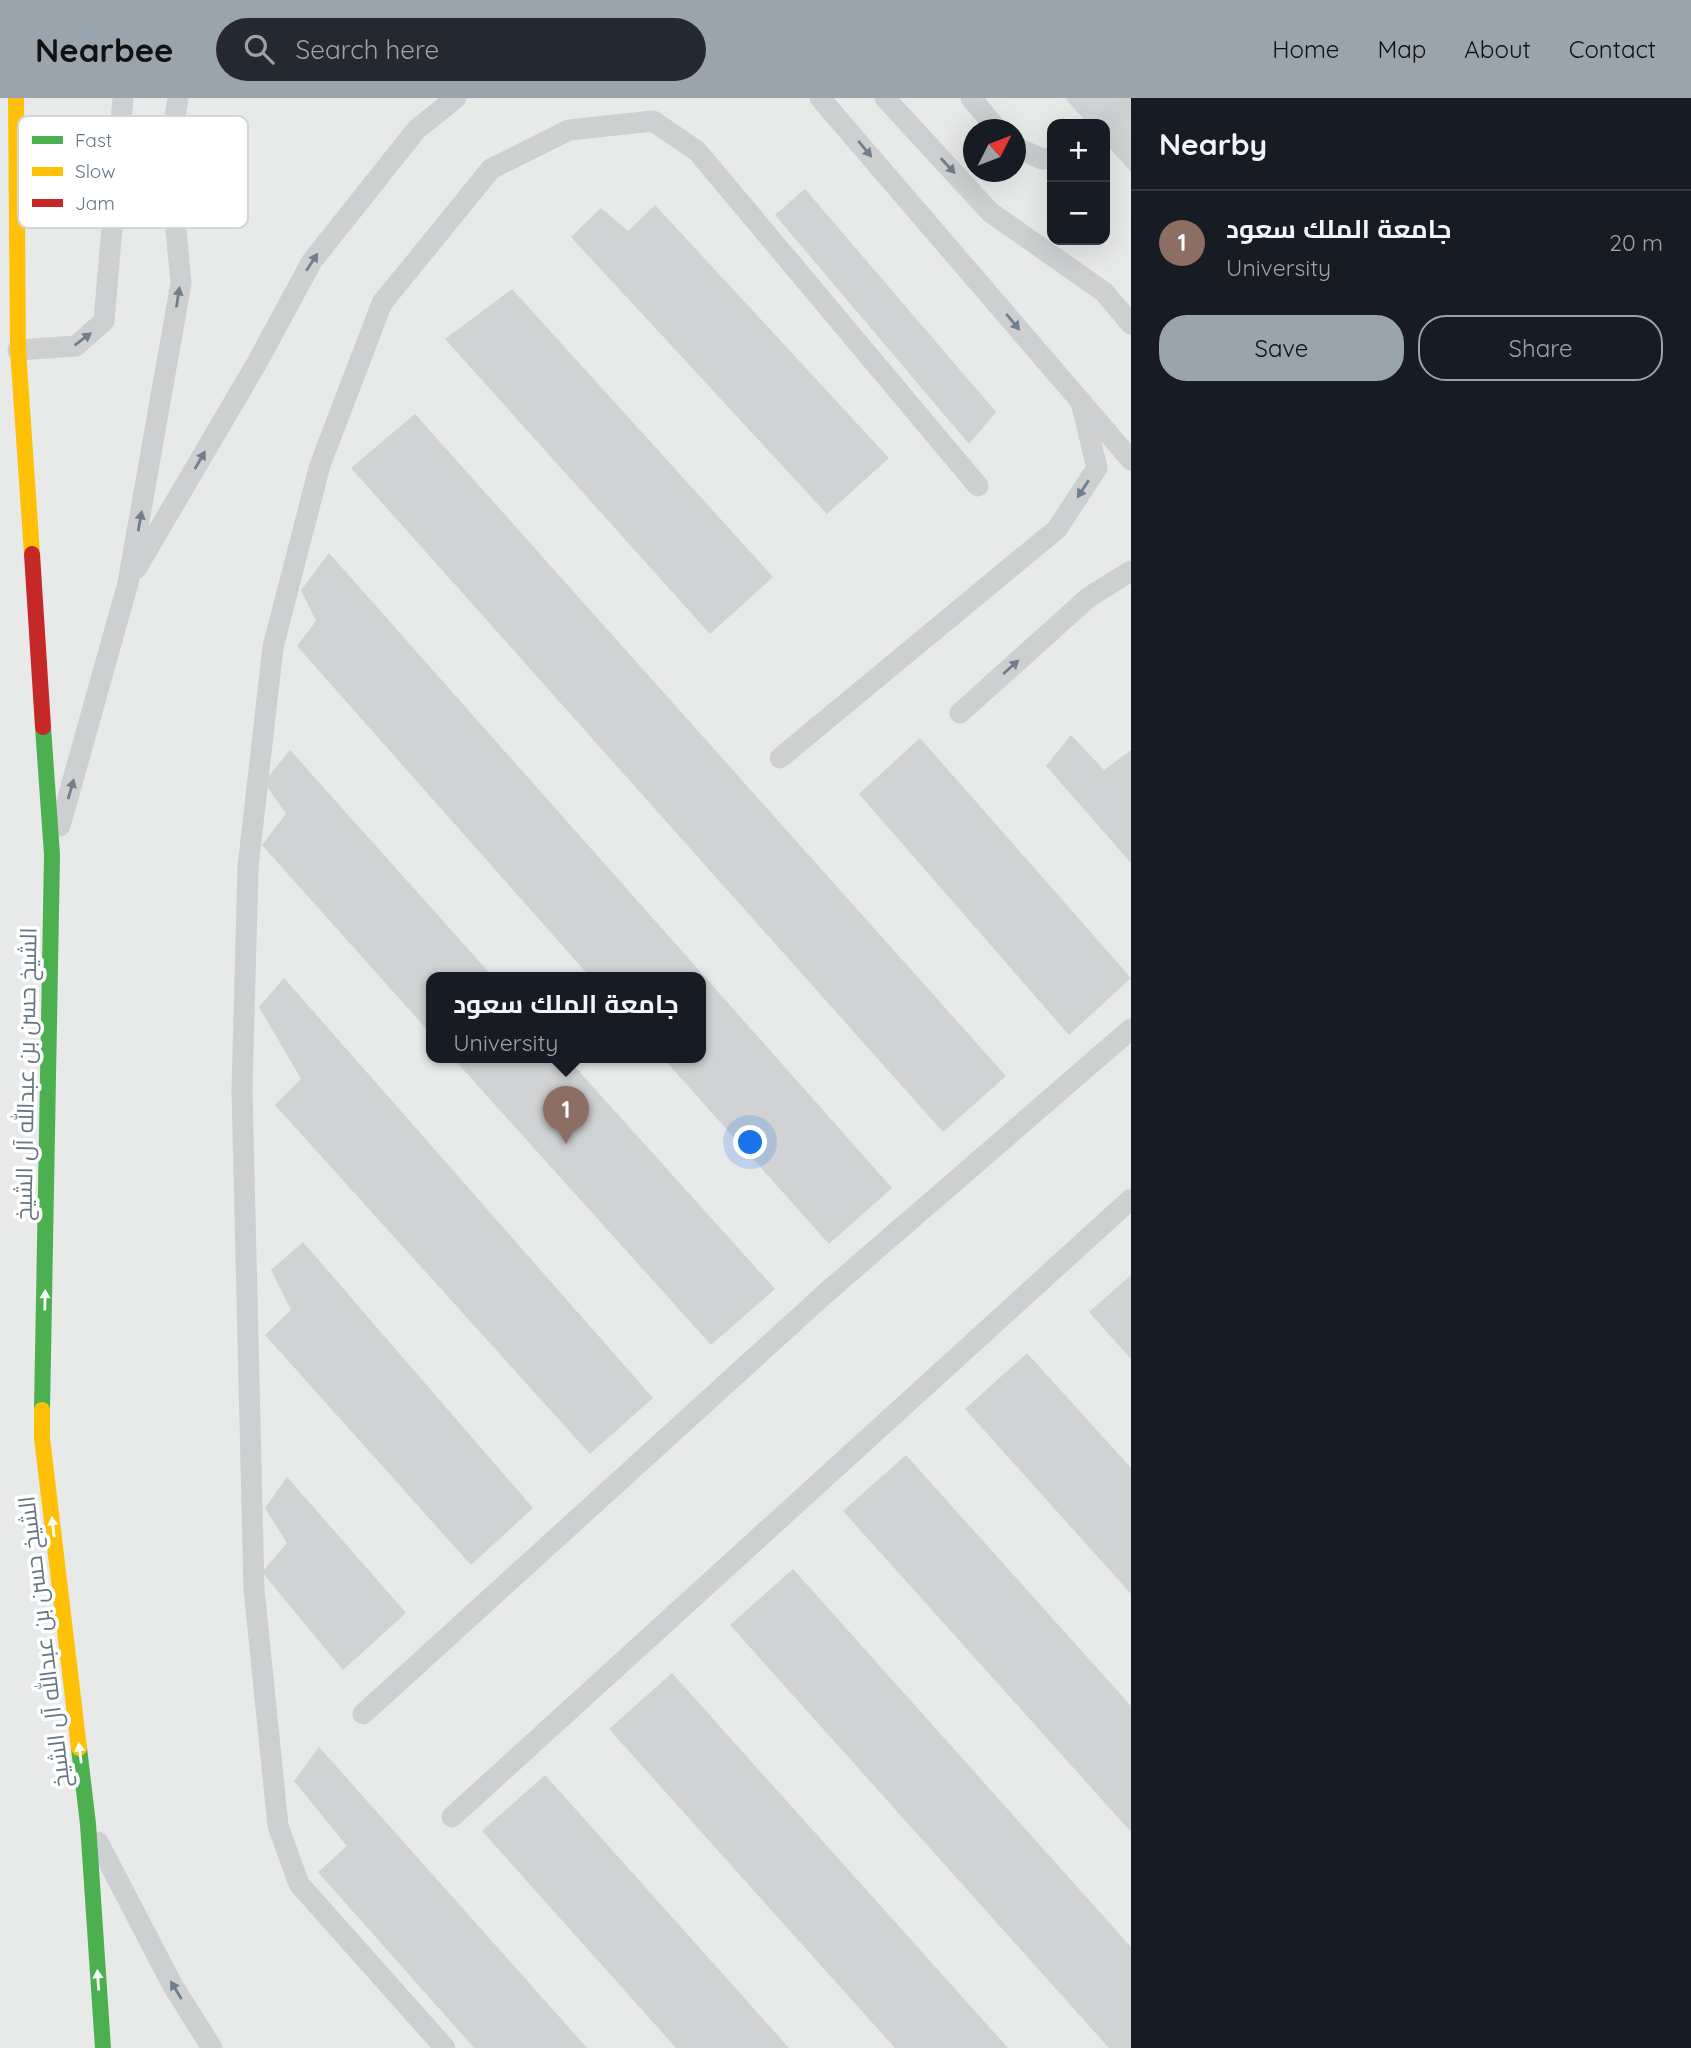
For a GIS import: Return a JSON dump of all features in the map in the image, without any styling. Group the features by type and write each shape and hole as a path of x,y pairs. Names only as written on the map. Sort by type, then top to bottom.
{"main road":[{"name":"الشيخ حسن بن عبدالله آل الشيخ","path":"16,98 18,350 52,855 42,1438 88,1824 103,2048"}],"lane":[{"path":"122,116 124,98"},
{"path":"175,116 178,98"},
{"path":"128,583 258,361 312,261 417,129 456,98"},
{"path":"808,98 825,104 1131,460"},
{"path":"885,98 990,212 1104,292 1131,324"},
{"path":"971,98 989,119"},
{"path":"1109,119 1131,101"},
{"path":"445,2048 299,1884 278,1826 254,1589 242,1090 248,867 273,647 320,465 382,303 491,169 569,130 653,121 697,151 978,486"},
{"path":"1026,152 1047,158"},
{"path":"18,350 76,346 104,321 112,228"},
{"path":"52,855 128,583 181,283 176,228"},
{"path":"780,758 1057,529 1097,467 1081,402"},
{"path":"960,713 1089,597 1131,571"},
{"path":"363,1714 827,1292 1131,1029"},
{"path":"452,1817 1131,1199"},
{"path":"88,1824 173,1986 212,2048"}],"shaded area":[{"path":"0,98 1131,98 1131,2048 0,2048"}],"building":[{"path":"1065,98 1131,98 1131,172 1110,149 1110,119 1084,119"},
{"path":"805,189 996,412 969,444 775,215"},
{"path":"655,205 889,458 827,514 571,237 601,208 628,231"},
{"path":"512,289 773,577 710,634 445,339"},
{"path":"415,414 1006,1076 943,1132 351,468"},
{"path":"329,553 700,972 586,972 297,646 316,621 301,590"},
{"path":"1071,735 1104,770 1131,750 1131,863 1046,766"},
{"path":"920,738 1131,978 1069,1035 859,794"},
{"path":"290,750 489,972 426,972 426,1028 262,845 286,814 264,782"},
{"path":"284,978 653,1398 590,1454 275,1105 301,1079 259,1007"},
{"path":"706,978 892,1188 829,1244 667,1063 706,1063"},
{"path":"457,1063 572,1063 775,1289 711,1345"},
{"path":"303,1242 533,1508 471,1565 265,1335 291,1310 271,1270"},
{"path":"1131,1275 1131,1359 1089,1312"},
{"path":"1027,1353 1131,1468 1131,1594 965,1409"},
{"path":"906,1455 1131,1706 1131,1832 843,1511"},
{"path":"287,1477 406,1613 343,1670 262,1572 287,1543 265,1508"},
{"path":"793,1569 1131,1947 1131,2048 1109,2048 730,1625"},
{"path":"672,1673 1008,2048 895,2048 609,1729"},
{"path":"319,1747 587,2048 474,2048 318,1872 347,1846 294,1781"},
{"path":"545,1775 789,2048 676,2048 482,1831"}],"traffic: fast":[{"path":"42,1410 52,855 43,727"},
{"path":"79,1748 88,1824 103,2048"}],"traffic: slow":[{"path":"16,98 18,350 32,554"},
{"path":"42,1410 42,1438 79,1748"}],"traffic: jam":[{"path":"32,554 43,727"}],"place":[{"name":"جامعة الملك سعود","path":"566,1144"}]}
